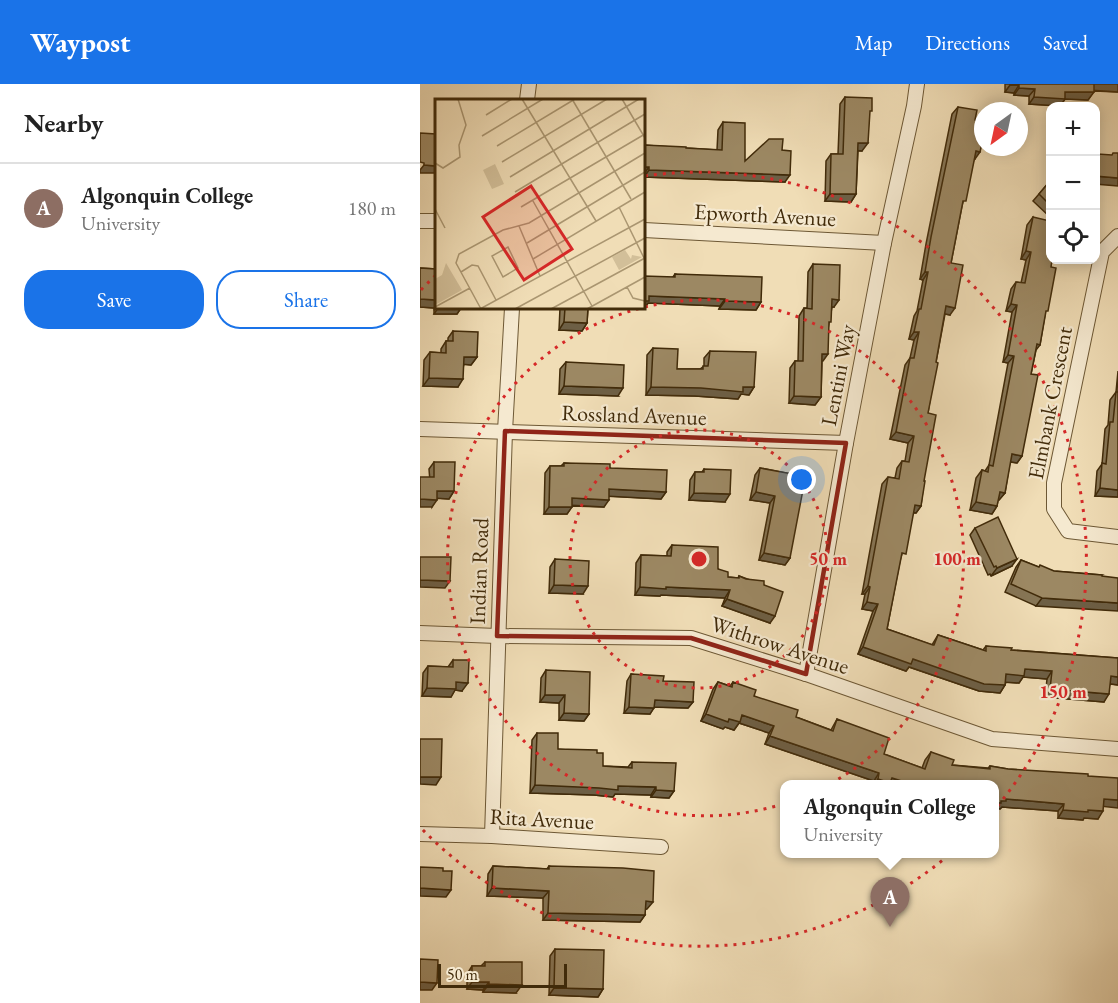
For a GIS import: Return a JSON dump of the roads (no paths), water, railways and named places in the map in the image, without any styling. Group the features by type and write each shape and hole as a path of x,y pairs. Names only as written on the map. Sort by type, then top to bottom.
{"street":[{"path":"527,99 529,84"},
{"name":"Lentini Way","path":"806,674 846,443 917,84"},
{"name":"Epworth Avenue","path":"645,230 884,243"},
{"name":"Elmbank Crescent","path":"1118,236 1102,252 1054,483 1054,509 1068,531 1118,537"},
{"name":"Indian Road","path":"492,836 497,636 512,309"},
{"name":"Rossland Avenue","path":"420,429 846,443"},
{"name":"Withrow Avenue","path":"420,633 691,638 806,674 992,739 1118,749"},
{"name":"Rita Avenue","path":"420,834 492,836 662,847"}],"place":[{"name":"Algonquin College","path":"890,927"}]}
